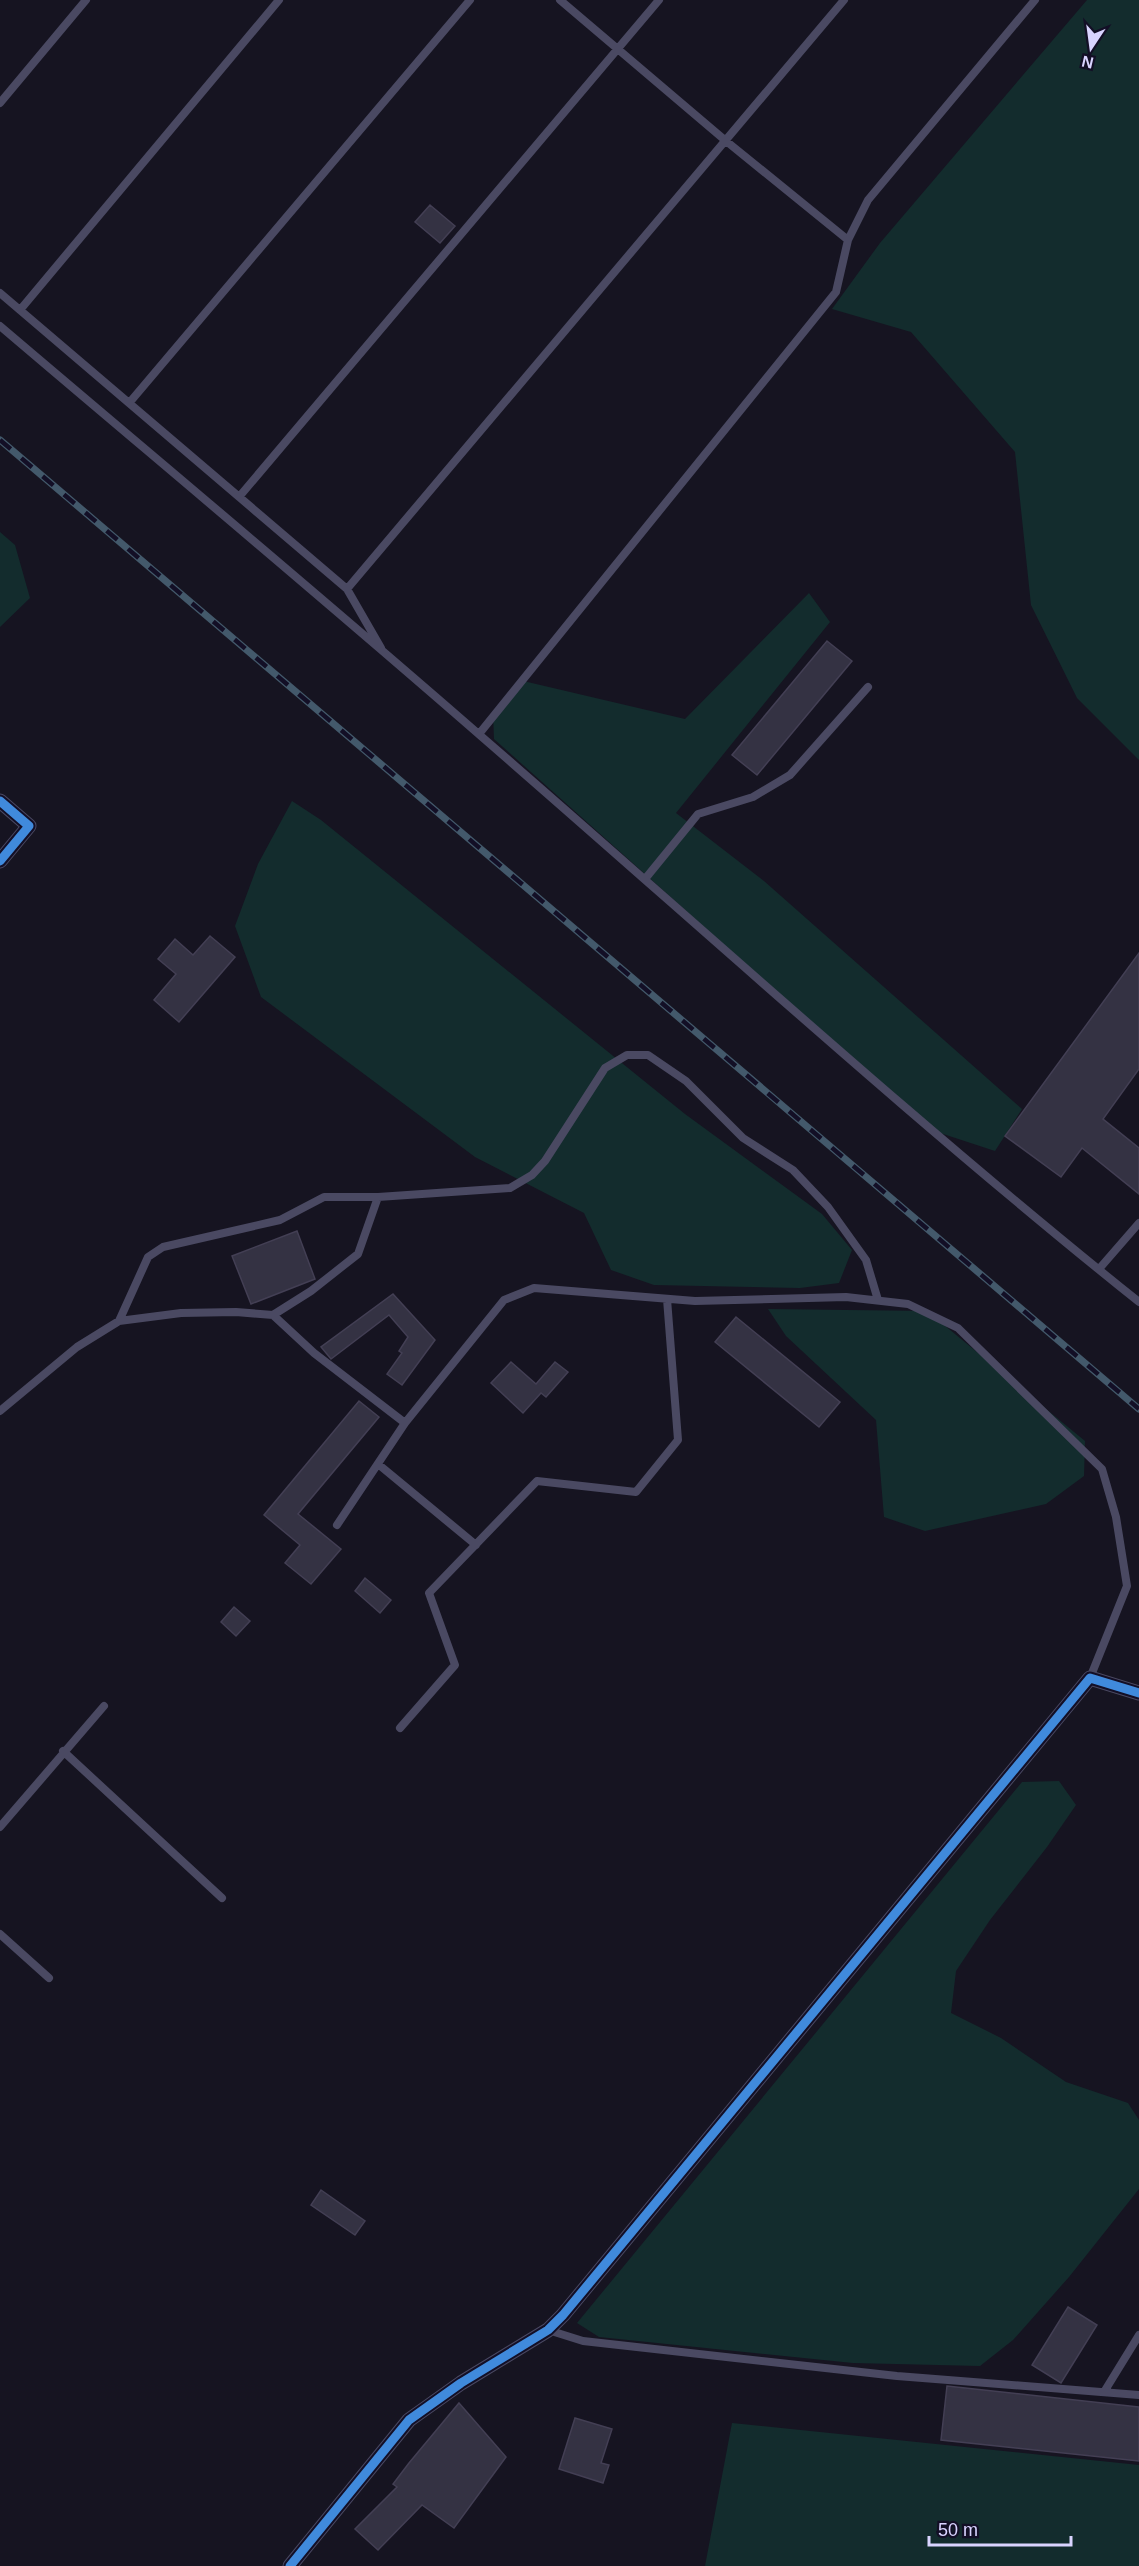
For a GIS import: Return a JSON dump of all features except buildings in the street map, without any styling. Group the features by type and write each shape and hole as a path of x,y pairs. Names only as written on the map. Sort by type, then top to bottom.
{"street":[{"path":"0,801 29,826 0,861"},
{"path":"290,2566 410,2420 461,2383 548,2330 564,2315 1090,1678 1139,1693"}],"lane":[{"path":"0,103 86,0"},
{"path":"20,310 279,0"},
{"path":"130,402 470,0"},
{"path":"560,0 726,141 848,240"},
{"path":"239,497 659,0"},
{"path":"347,589 844,0"},
{"path":"479,734 836,291 848,240 868,200 1035,0"},
{"path":"0,293 347,589 384,653"},
{"path":"0,326 479,734 932,1130 1139,1302"},
{"path":"645,879 698,814 753,797 790,775 868,687"},
{"path":"119,1321 147,1257 163,1247 280,1220 324,1197 378,1197 510,1188 532,1175 545,1161 605,1068 627,1055 648,1055 686,1081 743,1138 793,1170 828,1207 866,1260 878,1300"},
{"path":"0,1411 77,1347 119,1321 181,1313 236,1312 273,1315 310,1291 358,1254 378,1197"},
{"path":"1099,1269 1139,1223"},
{"path":"337,1525 405,1423 504,1300 534,1288 695,1301 846,1297 908,1304 958,1328 1102,1469 1116,1517 1127,1586 1090,1678"},
{"path":"400,1728 455,1665 429,1593 537,1481 636,1492 678,1440 667,1299"},
{"path":"273,1315 314,1353 405,1423"},
{"path":"378,1464 476,1545"},
{"path":"0,1827 104,1706"},
{"path":"63,1751 222,1898"},
{"path":"0,1934 49,1978"},
{"path":"548,2330 583,2341 897,2376 1139,2395"},
{"path":"1104,2392 1139,2335"}],"green space":[{"path":"1087,0 1139,0 1139,760 1077,698 1031,605 1015,452 911,332 832,309 880,243"},
{"path":"0,532 15,545 30,598 0,627"},
{"path":"809,593 830,622 676,813 764,881 1022,1109 995,1151 931,1130 494,739 493,713 519,680 685,719"},
{"path":"292,801 321,820 685,1114 822,1214 852,1250 839,1283 800,1288 654,1285 611,1270 584,1213 475,1157 261,997 235,926 258,864"},
{"path":"768,1309 927,1311 1085,1441 1084,1476 1046,1504 925,1531 884,1517 876,1420 786,1336"},
{"path":"1059,1781 1076,1805 1047,1847 990,1920 956,1971 951,2013 1001,2038 1066,2082 1128,2103 1139,2120 1139,2189 1069,2277 1013,2340 980,2366 853,2363 599,2337 577,2323 1022,1782"},
{"path":"732,2423 1139,2465 1139,2566 705,2566"}],"railway":[{"path":"0,440 1139,1409"}],"cycle path":[{"path":"0,801 29,826 0,861"},
{"path":"290,2566 409,2420 461,2383 548,2330 563,2315 1090,1678 1139,1693"}]}
